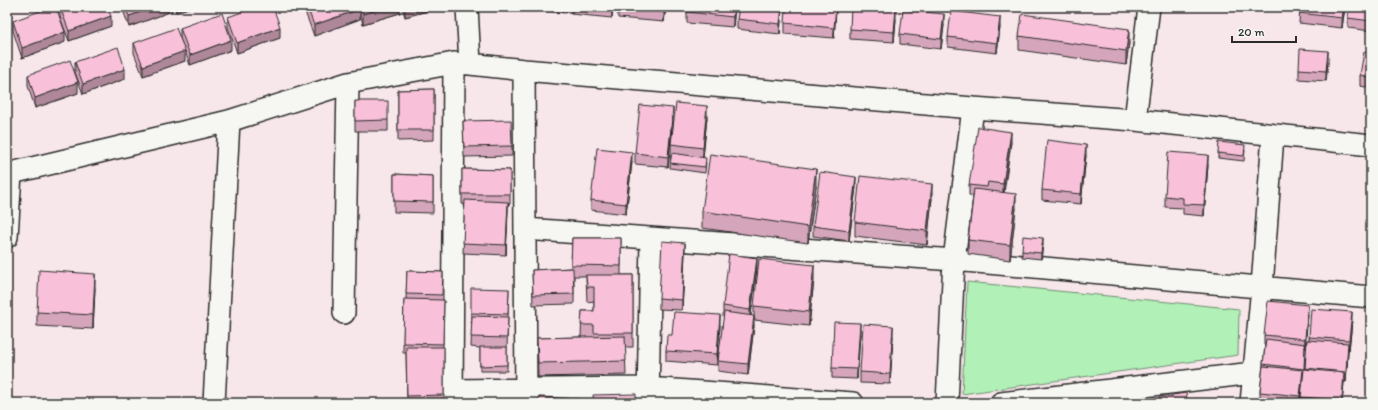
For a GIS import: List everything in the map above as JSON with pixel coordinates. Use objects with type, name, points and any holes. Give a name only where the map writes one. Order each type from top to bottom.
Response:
[{"type":"street","points":[[466,7],[462,63],[452,397],[647,396],[853,403]]},
{"type":"street","points":[[1135,120],[1149,7]]},
{"type":"street","points":[[7,237],[9,173],[229,121],[348,83],[462,63],[524,70],[973,108],[1135,120],[1371,145]]},
{"type":"street","points":[[524,70],[526,396]]},
{"type":"street","points":[[344,313],[348,83]]},
{"type":"street","points":[[947,403],[954,260],[973,108]]},
{"type":"street","points":[[214,403],[229,121]]},
{"type":"street","points":[[1251,403],[1262,287],[1273,135]]},
{"type":"street","points":[[525,229],[954,260],[1371,297]]},
{"type":"street","points":[[647,396],[651,239]]},
{"type":"street","points":[[1001,403],[1253,373]]},
{"type":"green space","points":[[967,282],[1239,309],[1238,355],[962,394]]},
{"type":"building","points":[[51,7],[56,7],[65,32],[22,48],[13,21]]},
{"type":"building","points":[[60,7],[107,7],[111,16],[69,31]]},
{"type":"building","points":[[125,7],[155,7],[129,16]]},
{"type":"building","points":[[256,7],[273,7],[280,27],[237,43],[228,17]]},
{"type":"building","points":[[307,7],[359,7],[360,9],[314,25]]},
{"type":"building","points":[[361,7],[386,7],[363,14]]},
{"type":"building","points":[[618,7],[664,7],[664,12]]},
{"type":"building","points":[[687,7],[734,7],[733,17],[687,12]]},
{"type":"building","points":[[739,7],[782,7],[780,24],[737,19]]},
{"type":"building","points":[[786,7],[836,7],[834,28],[785,23]]},
{"type":"building","points":[[851,7],[896,9],[894,32],[850,29]]},
{"type":"building","points":[[1300,7],[1344,7],[1342,18],[1299,13]]},
{"type":"building","points":[[1349,7],[1371,7],[1371,21],[1348,18]]},
{"type":"building","points":[[903,10],[944,14],[941,39],[900,34]]},
{"type":"building","points":[[951,11],[1000,17],[997,43],[948,37]]},
{"type":"building","points":[[222,13],[231,40],[190,55],[180,28]]},
{"type":"building","points":[[1022,14],[1129,29],[1126,51],[1019,36]]},
{"type":"building","points":[[176,28],[185,51],[143,66],[134,43]]},
{"type":"building","points":[[118,47],[125,69],[83,84],[75,62]]},
{"type":"building","points":[[1300,49],[1328,51],[1326,71],[1299,69]]},
{"type":"building","points":[[1364,52],[1371,53],[1371,78],[1360,75]]},
{"type":"building","points":[[7,59],[11,70],[7,72]]},
{"type":"building","points":[[70,60],[78,82],[35,98],[28,75]]},
{"type":"building","points":[[434,89],[434,130],[398,130],[398,90]]},
{"type":"building","points":[[355,101],[388,101],[388,120],[355,121]]},
{"type":"building","points":[[676,103],[707,106],[703,148],[671,144]]},
{"type":"building","points":[[640,105],[673,108],[668,157],[635,153]]},
{"type":"building","points":[[511,120],[512,146],[464,147],[463,121]]},
{"type":"building","points":[[978,127],[1011,132],[1003,184],[988,182],[987,187],[969,185]]},
{"type":"building","points":[[1047,140],[1086,145],[1081,194],[1042,190]]},
{"type":"building","points":[[1219,142],[1245,145],[1244,156],[1218,153]]},
{"type":"building","points":[[597,148],[632,152],[626,204],[591,200]]},
{"type":"building","points":[[1168,152],[1208,155],[1204,205],[1183,204],[1183,198],[1165,196]]},
{"type":"building","points":[[672,153],[706,158],[705,167],[670,163]]},
{"type":"building","points":[[710,154],[816,169],[808,227],[702,211]]},
{"type":"building","points":[[462,169],[510,170],[510,194],[462,194]]},
{"type":"building","points":[[820,172],[856,177],[849,231],[813,226]]},
{"type":"building","points":[[394,174],[433,176],[433,202],[394,201]]},
{"type":"building","points":[[860,176],[932,184],[927,231],[855,222]]},
{"type":"building","points":[[974,189],[1016,194],[1010,245],[968,240]]},
{"type":"building","points":[[465,200],[508,202],[506,245],[463,243]]},
{"type":"building","points":[[1023,236],[1043,238],[1041,253],[1022,251]]},
{"type":"building","points":[[572,238],[621,238],[621,266],[571,265]]},
{"type":"building","points":[[662,241],[685,243],[682,300],[659,298]]},
{"type":"building","points":[[729,254],[757,258],[750,310],[723,306]]},
{"type":"building","points":[[759,259],[814,265],[809,312],[754,306]]},
{"type":"building","points":[[573,268],[574,294],[533,295],[532,270]]},
{"type":"building","points":[[39,270],[95,274],[93,315],[37,312]]},
{"type":"building","points":[[407,271],[443,272],[442,295],[406,294]]},
{"type":"building","points":[[586,275],[633,275],[633,333],[594,333],[594,325],[581,325],[582,311],[594,311],[594,287],[587,287]]},
{"type":"building","points":[[471,288],[509,289],[508,314],[471,313]]},
{"type":"building","points":[[404,299],[444,300],[443,344],[403,343]]},
{"type":"building","points":[[1268,301],[1308,305],[1305,339],[1264,335]]},
{"type":"building","points":[[1311,309],[1352,312],[1349,340],[1309,337]]},
{"type":"building","points":[[674,312],[720,315],[717,354],[666,351],[667,335],[672,335]]},
{"type":"building","points":[[724,312],[754,316],[748,364],[718,361]]},
{"type":"building","points":[[472,316],[508,317],[507,338],[471,337]]},
{"type":"building","points":[[834,322],[860,323],[857,369],[832,368]]},
{"type":"building","points":[[863,324],[893,326],[890,374],[860,372]]},
{"type":"building","points":[[625,336],[626,361],[538,363],[537,338]]},
{"type":"building","points":[[1266,339],[1305,344],[1304,369],[1263,364]]},
{"type":"building","points":[[1307,340],[1348,343],[1346,372],[1305,368]]},
{"type":"building","points":[[406,347],[444,347],[444,395],[407,396]]},
{"type":"building","points":[[480,347],[507,347],[507,365],[480,366]]},
{"type":"building","points":[[1263,366],[1303,370],[1300,396],[1260,392]]},
{"type":"building","points":[[1304,369],[1344,373],[1342,400],[1301,397]]},
{"type":"building","points":[[1186,393],[1188,403],[1161,403],[1159,397]]},
{"type":"building","points":[[636,394],[636,403],[594,403],[593,395]]},
{"type":"building","points":[[539,397],[581,399],[581,403],[539,403]]},
{"type":"building","points":[[1156,398],[1157,403],[1123,403]]}]
